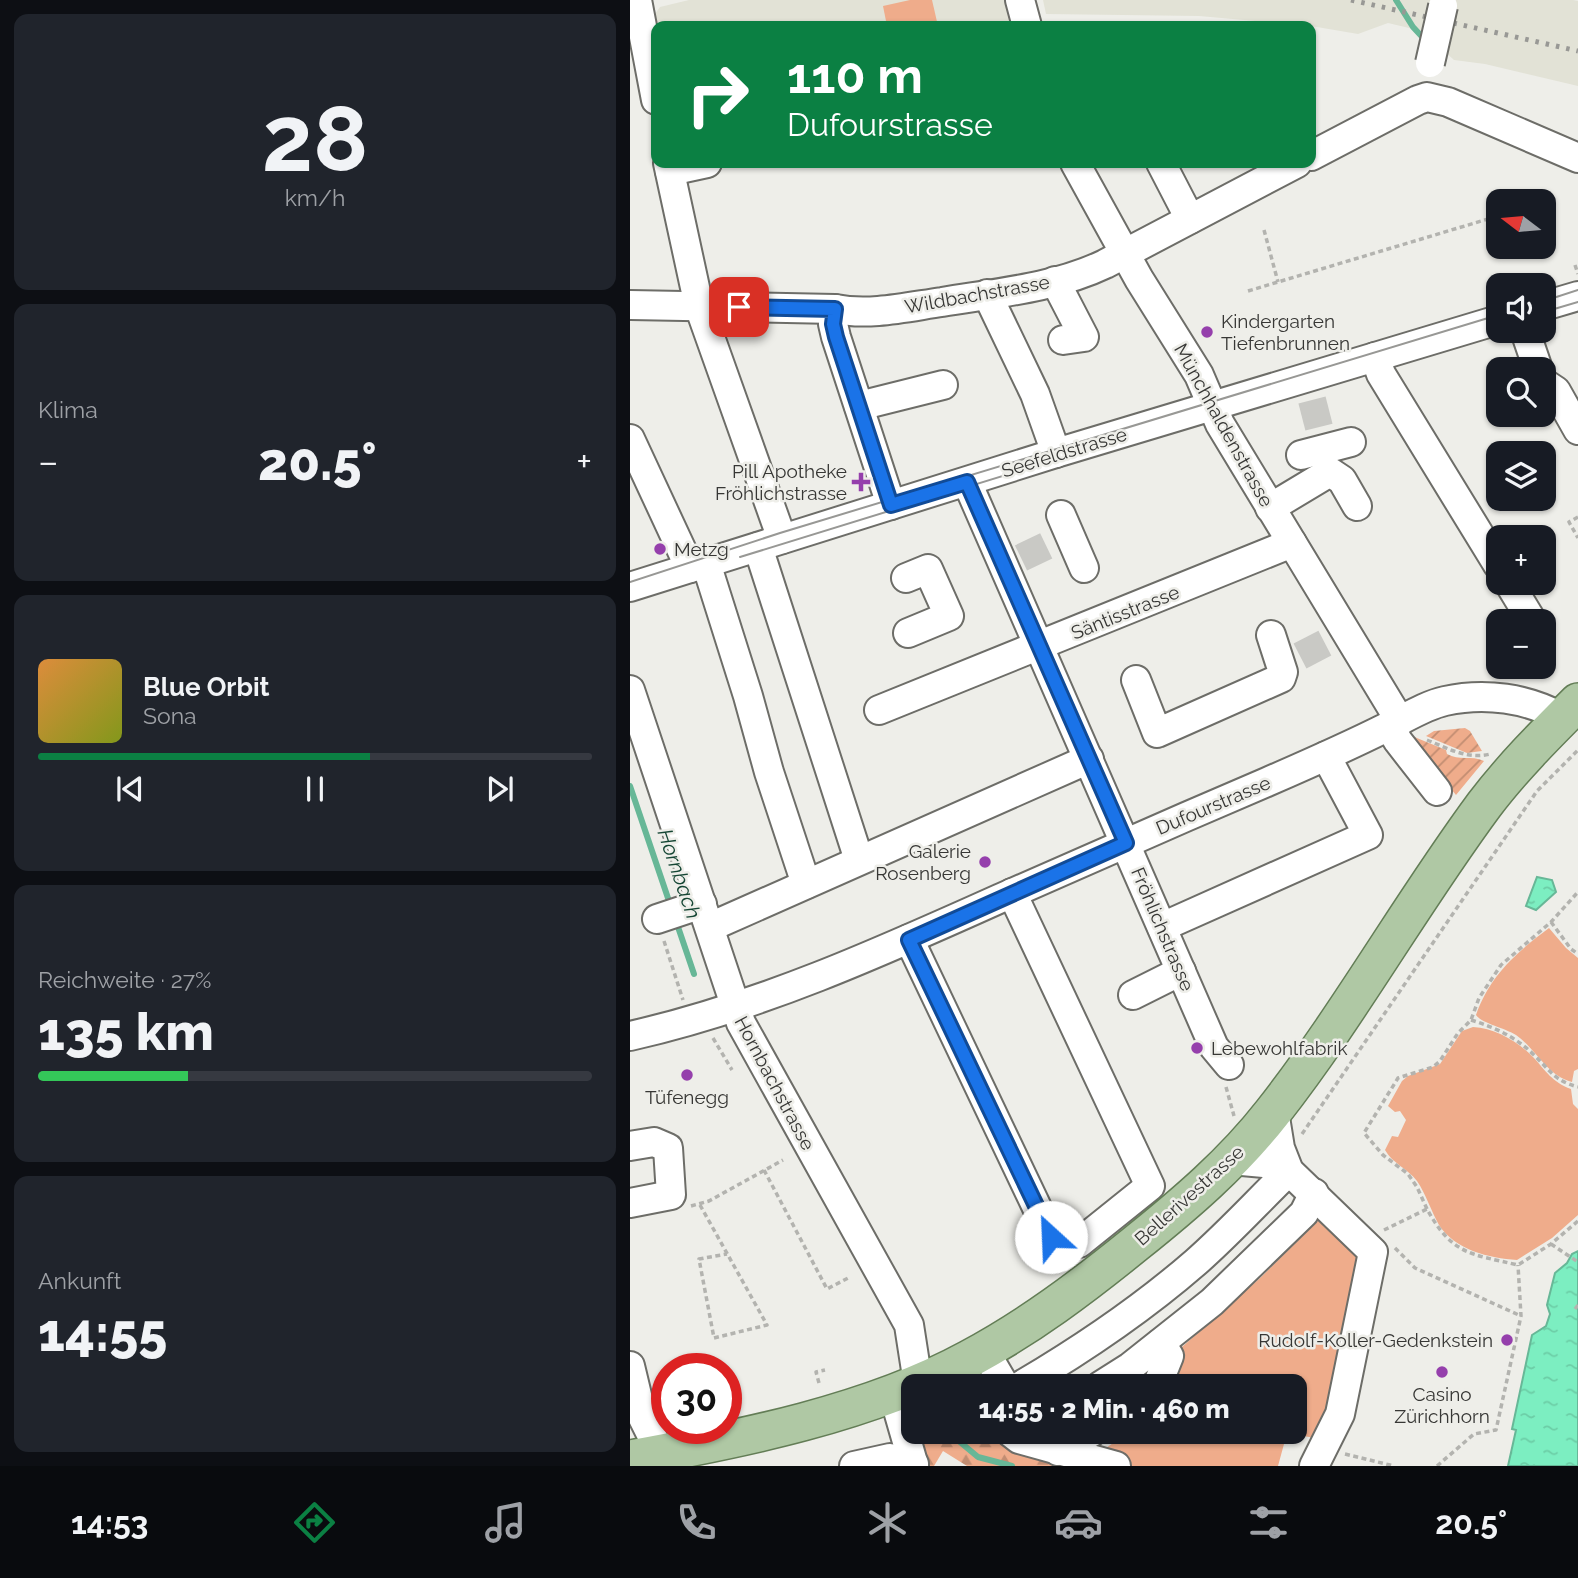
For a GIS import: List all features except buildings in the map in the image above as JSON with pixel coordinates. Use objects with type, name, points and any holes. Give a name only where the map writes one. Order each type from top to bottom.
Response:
[{"type":"main road","name":"Bellerivestrasse","points":[[934,1374],[984,1350],[1049,1311],[1178,1209],[1231,1160],[1274,1111],[1486,803],[1536,744],[1573,723]]},
{"type":"main road","name":"Bellerivestrasse","points":[[646,1457],[809,1420],[901,1389]]},
{"type":"street","points":[[637,0],[651,74]]},
{"type":"street","points":[[1020,0],[1026,21]]},
{"type":"street","points":[[1427,97],[1430,63],[1443,3]]},
{"type":"street","points":[[1319,151],[1427,97],[1448,102],[1577,157]]},
{"type":"street","points":[[669,168],[699,306],[770,543],[859,860]]},
{"type":"street","name":"Münchhaldenstrasse","points":[[1078,168],[1124,252],[1199,375],[1220,424],[1292,543],[1337,637],[1403,728],[1398,741],[1437,791]]},
{"type":"street","points":[[1164,168],[1190,219]]},
{"type":"street","name":"Wildbachstrasse","points":[[630,305],[835,309],[859,312],[987,295],[1055,281],[1089,271],[1190,219],[1278,168]]},
{"type":"street","points":[[1055,281],[1084,337],[1063,340]]},
{"type":"street","points":[[987,295],[1035,394],[1056,453]]},
{"type":"street","points":[[1556,302],[1578,296]]},
{"type":"street","points":[[835,309],[833,324],[836,337],[891,505]]},
{"type":"street","name":"Seefeldstrasse","points":[[630,587],[1212,406],[1309,389],[1375,357],[1486,324]]},
{"type":"street","points":[[1375,357],[1381,374],[1486,545]]},
{"type":"street","points":[[859,406],[943,385]]},
{"type":"street","points":[[1556,391],[1575,419]]},
{"type":"street","points":[[630,439],[698,566],[748,696],[769,772],[806,884]]},
{"type":"street","points":[[1270,508],[1330,472],[1342,480],[1357,506]]},
{"type":"street","name":"Fröhlichstrasse","points":[[967,482],[1013,562],[1038,647],[1214,1047],[1229,1065]]},
{"type":"street","points":[[1060,532],[1084,568]]},
{"type":"street","name":"Säntisstrasse","points":[[879,710],[1292,543]]},
{"type":"street","points":[[906,578],[928,569],[949,616],[908,634]]},
{"type":"street","points":[[1136,680],[1157,733],[1281,678],[1290,661],[1271,635]]},
{"type":"street","name":"Hornbachstrasse","points":[[630,690],[684,915],[735,1006],[744,1031],[759,1059],[909,1325],[906,1374]]},
{"type":"street","name":"Dufourstrasse","points":[[630,1036],[688,1023],[909,940],[1326,756],[1403,728],[1435,704],[1480,697],[1525,702],[1573,723]]},
{"type":"street","points":[[1163,927],[1377,842],[1326,756]]},
{"type":"street","points":[[684,915],[806,884],[1089,759]]},
{"type":"street","points":[[909,940],[1051,1237],[1065,1247],[1079,1243],[1150,1186],[1012,893]]},
{"type":"street","points":[[1133,996],[1181,971]]},
{"type":"street","points":[[1274,1111],[1280,1148],[1289,1171]]},
{"type":"street","points":[[630,1146],[654,1142],[668,1148],[671,1195],[630,1203]]},
{"type":"street","points":[[1231,1160],[1264,1163],[1289,1171],[1373,1252],[1340,1414],[1318,1457]]},
{"type":"street","points":[[1041,1374],[1075,1354],[1153,1298],[1206,1253],[1289,1171]]},
{"type":"street","points":[[1117,1374],[1212,1302],[1304,1213],[1314,1193]]},
{"type":"street","points":[[1161,1343],[1168,1356],[1161,1374]]},
{"type":"street","points":[[984,1350],[998,1374]]},
{"type":"street","points":[[630,1366],[642,1416],[646,1457]]},
{"type":"street","name":"Hornbachstrasse","points":[[912,1444],[914,1465]]},
{"type":"street","points":[[1035,1444],[1116,1466]]},
{"type":"street","points":[[1058,1451],[1071,1444]]},
{"type":"street","points":[[854,1466],[890,1458],[914,1465]]},
{"type":"path","points":[[1248,291],[1486,220]]},
{"type":"path","points":[[1264,230],[1278,282]]},
{"type":"path","points":[[1575,265],[1578,273]]},
{"type":"path","points":[[1578,517],[1569,522],[1578,538]]},
{"type":"path","points":[[1302,1135],[1536,791],[1573,723]]},
{"type":"path","points":[[1403,728],[1459,753],[1482,756],[1491,753]]},
{"type":"path","points":[[1578,892],[1551,922],[1501,965],[1483,990],[1471,1020],[1458,1033],[1440,1061],[1433,1067],[1398,1077],[1364,1133],[1383,1155],[1408,1174],[1438,1230],[1452,1245],[1480,1256],[1518,1265],[1551,1244],[1578,1221]]},
{"type":"path","points":[[684,915],[686,1009]]},
{"type":"path","points":[[1551,922],[1571,949],[1578,954]]},
{"type":"path","points":[[1471,1020],[1494,1027],[1511,1037],[1534,1055],[1560,1082],[1578,1087]]},
{"type":"path","points":[[712,1036],[732,1070]]},
{"type":"path","points":[[1228,1094],[1234,1110],[1234,1122]]},
{"type":"path","points":[[689,1207],[700,1205],[783,1160]]},
{"type":"path","points":[[764,1170],[827,1289],[850,1277]]},
{"type":"path","points":[[700,1205],[727,1254],[766,1325],[714,1338],[699,1259],[727,1254]]},
{"type":"path","points":[[1379,1232],[1427,1209]]},
{"type":"path","points":[[1388,1241],[1415,1268],[1521,1316]]},
{"type":"path","points":[[1551,1244],[1578,1262]]},
{"type":"path","points":[[1437,1466],[1474,1434],[1496,1430],[1521,1316],[1518,1265]]},
{"type":"path","points":[[819,1383],[816,1372],[825,1370]]},
{"type":"path","points":[[1318,1457],[1394,1466]]},
{"type":"shaded area","points":[[689,0],[1005,0],[1010,21],[656,21],[655,14],[660,7]]},
{"type":"shaded area","points":[[1043,0],[1573,0],[1578,1],[1578,86],[1485,64],[1454,60],[1441,48],[1443,36],[1388,23],[1358,34],[1316,27],[1316,21],[1046,14]]},
{"type":"green space","points":[[910,0],[932,0],[937,21],[886,21],[883,6]]},
{"type":"green space","points":[[1465,728],[1470,731],[1482,751],[1467,753],[1426,736],[1434,731]]},
{"type":"green space","points":[[1412,736],[1446,750],[1447,754],[1452,756],[1484,761],[1456,795],[1411,740]]},
{"type":"green space","points":[[1549,928],[1578,958],[1578,1069],[1574,1071],[1572,1082],[1556,1074],[1516,1035],[1483,1021],[1476,1015],[1497,976],[1526,946]]},
{"type":"green space","points":[[1473,1027],[1505,1036],[1520,1046],[1554,1079],[1571,1089],[1573,1104],[1578,1109],[1578,1215],[1552,1238],[1517,1260],[1484,1255],[1454,1241],[1439,1225],[1417,1181],[1385,1150],[1392,1136],[1398,1137],[1406,1120],[1400,1111],[1395,1112],[1388,1106],[1402,1081],[1408,1076],[1440,1064],[1462,1031]]},
{"type":"green space","points":[[1325,1214],[1365,1255],[1320,1439],[1307,1437],[1307,1374],[1169,1374],[1174,1354],[1259,1279]]},
{"type":"green space","points":[[921,1444],[1011,1444],[1091,1466],[967,1466],[943,1451],[934,1466],[924,1466]]},
{"type":"green space","points":[[1112,1444],[1284,1444],[1278,1466],[1131,1466],[1092,1457]]},
{"type":"water","points":[[1537,877],[1552,880],[1556,892],[1536,910],[1526,906]]},
{"type":"water","points":[[1578,1251],[1578,1466],[1508,1466],[1516,1430],[1512,1429],[1532,1335],[1546,1326],[1550,1314],[1547,1305],[1555,1273]]},
{"type":"waterway","points":[[1396,0],[1413,27],[1426,41]]},
{"type":"waterway","name":"Hornbach","points":[[630,786],[671,907]]},
{"type":"waterway","name":"Hornbach","points":[[676,921],[694,974]]},
{"type":"waterway","name":"Hornbach","points":[[962,1444],[978,1457],[1012,1466]]},
{"type":"tunnel","points":[[1312,400],[1322,439]]},
{"type":"tunnel","points":[[1021,558],[1048,545]]},
{"type":"tunnel","points":[[1300,656],[1327,642]]},
{"type":"tram line","points":[[1556,297],[1578,290]]},
{"type":"tram line","points":[[1556,308],[1578,302]]},
{"type":"tram line","points":[[630,582],[780,533],[1486,319]]},
{"type":"tram line","points":[[740,557],[1035,466]]},
{"type":"railway","points":[[1351,0],[1578,51]]},
{"type":"place","name":"Kindergarten Tiefenbrunnen","points":[[1207,332]]},
{"type":"place","name":"Pill Apotheke Fröhlichstrasse","points":[[861,482]]},
{"type":"place","name":"Metzg","points":[[660,549]]},
{"type":"place","name":"Galerie Rosenberg","points":[[985,862]]},
{"type":"place","name":"Lebewohlfabrik","points":[[1197,1048]]},
{"type":"place","name":"Tüfenegg","points":[[687,1075]]},
{"type":"place","name":"Rudolf-Koller-Gedenkstein","points":[[1507,1340]]},
{"type":"place","name":"Casino Zürichhorn","points":[[1442,1372]]},
{"type":"route","points":[[739,307],[835,309],[833,324],[836,337],[891,505],[967,482],[1126,843],[909,940],[1051,1237]]}]
